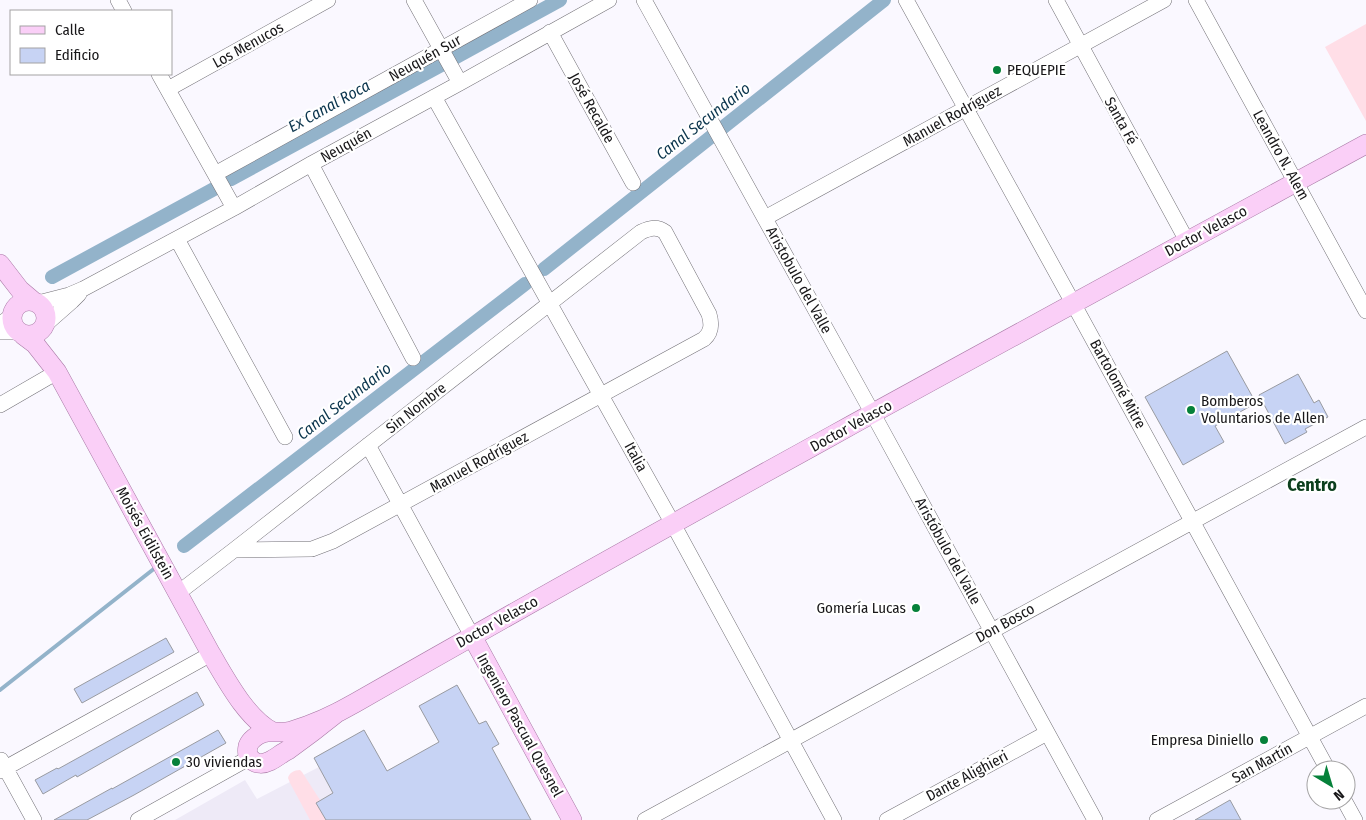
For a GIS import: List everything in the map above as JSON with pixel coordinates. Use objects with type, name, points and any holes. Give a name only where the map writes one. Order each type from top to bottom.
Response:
[{"type":"main road","name":"Doctor Velasco","points":[[338,712],[312,733],[269,762],[260,764],[254,762],[249,752],[252,740],[258,735],[266,732],[291,731],[338,712],[1073,302],[1366,144]]},
{"type":"main road","points":[[0,264],[20,290],[35,302]]},
{"type":"main road","points":[[0,272],[10,296],[11,325]]},
{"type":"main road","points":[[11,325],[22,302],[35,302]]},
{"type":"main road","name":"Moisés Eidilstein","points":[[35,302],[43,306],[46,311],[45,325],[57,372]]},
{"type":"main road","points":[[11,325],[35,335],[45,325]]},
{"type":"main road","name":"Moisés Eidilstein","points":[[11,325],[35,344],[57,372],[234,694],[248,732],[249,752]]},
{"type":"main road","name":"Ingeniero Pascual Quesnel","points":[[472,636],[572,820]]},
{"type":"main road","name":"Moisés Eidilstein","points":[[234,694],[259,722],[275,732]]},
{"type":"main road","points":[[275,732],[284,741],[284,748],[280,755]]},
{"type":"street","name":"Los Menucos","points":[[168,89],[328,0]]},
{"type":"street","points":[[414,0],[460,83]]},
{"type":"street","name":"Neuquén Sur","points":[[215,174],[530,0]]},
{"type":"street","name":"Neuquén","points":[[35,302],[69,295],[83,289],[234,208],[609,0]]},
{"type":"street","name":"Aristobulo del Valle","points":[[644,0],[873,414]]},
{"type":"street","name":"Santa Fé","points":[[1056,0],[1187,241]]},
{"type":"street","name":"Manuel Rodríguez","points":[[765,218],[1164,0]]},
{"type":"street","name":"Bartolomé Mitre","points":[[907,2],[1323,760]]},
{"type":"street","name":"Leandro N. Alem","points":[[1201,2],[1366,311]]},
{"type":"street","name":"José Recalde","points":[[550,32],[633,183]]},
{"type":"street","points":[[160,75],[234,208]]},
{"type":"street","name":"Italia","points":[[434,97],[602,395],[834,820]]},
{"type":"street","points":[[311,164],[413,358]]},
{"type":"street","name":"Sin Nombre","points":[[178,593],[641,232],[657,228],[661,229],[668,236],[709,314],[710,331]]},
{"type":"street","points":[[177,239],[285,437]]},
{"type":"street","name":"Neuquén","points":[[45,325],[83,289]]},
{"type":"street","name":"Manuel Rodríguez","points":[[234,550],[312,548],[332,541],[699,342],[708,336],[710,331]]},
{"type":"street","points":[[0,405],[57,372]]},
{"type":"street","name":"Aristóbulo del Valle","points":[[873,414],[1095,820]]},
{"type":"street","name":"Don Bosco","points":[[645,820],[1366,427]]},
{"type":"street","name":"Ingeniero Pascual Quesnel","points":[[368,446],[472,636]]},
{"type":"street","points":[[34,820],[2,766],[211,654]]},
{"type":"street","name":"San Martín","points":[[1157,820],[1366,706]]},
{"type":"street","name":"Dante Alighieri","points":[[887,820],[1047,733]]},
{"type":"street","name":"Doctor Velasco","points":[[138,820],[249,752]]},
{"type":"shaded area","points":[[1366,24],[1366,121],[1325,47]]},
{"type":"shaded area","points":[[457,685],[479,724],[486,721],[499,744],[492,748],[531,820],[175,820],[245,780],[257,799],[319,767],[314,758],[364,730],[387,771],[439,742],[419,706]]},
{"type":"shaded area","points":[[300,770],[320,800],[316,803],[326,820],[310,820],[290,783],[289,775],[294,771]]},
{"type":"building","name":"Bomberos Voluntarios de Allen","points":[[1227,351],[1256,403],[1215,426],[1224,442],[1183,465],[1145,397]]},
{"type":"building","points":[[1298,374],[1314,403],[1319,400],[1328,417],[1305,429],[1307,432],[1285,444],[1259,395]]},
{"type":"building","points":[[166,638],[174,652],[82,703],[74,689]]},
{"type":"building","points":[[457,685],[479,724],[486,721],[499,744],[492,748],[531,820],[326,820],[316,803],[333,793],[314,758],[364,730],[387,771],[439,742],[419,706]]},
{"type":"building","points":[[197,692],[204,705],[77,777],[76,775],[43,794],[35,780]]},
{"type":"building","points":[[218,730],[226,743],[134,795],[87,820],[54,820],[112,789]]},
{"type":"building","points":[[1230,800],[1241,820],[1195,820]]},
{"type":"waterway","name":"Ex Canal Roca","points":[[456,57],[560,0]]},
{"type":"waterway","name":"Canal Secundario","points":[[544,269],[884,0]]},
{"type":"waterway","name":"Ex Canal Roca","points":[[231,179],[443,64]]},
{"type":"waterway","name":"Ex Canal Roca","points":[[52,277],[214,189]]},
{"type":"waterway","name":"Canal Secundario","points":[[184,546],[525,284]]},
{"type":"waterway","points":[[0,690],[155,568]]},
{"type":"place","name":"PEQUEPIE","points":[[997,70]]},
{"type":"place","name":"Bomberos Voluntarios de Allen","points":[[1191,410]]},
{"type":"place","name":"Gomería Lucas","points":[[916,608]]},
{"type":"place","name":"Empresa Diniello","points":[[1264,740]]},
{"type":"place","name":"30 viviendas","points":[[176,762]]},
{"type":"district","name":"Centro","points":[[1312,485]]}]
